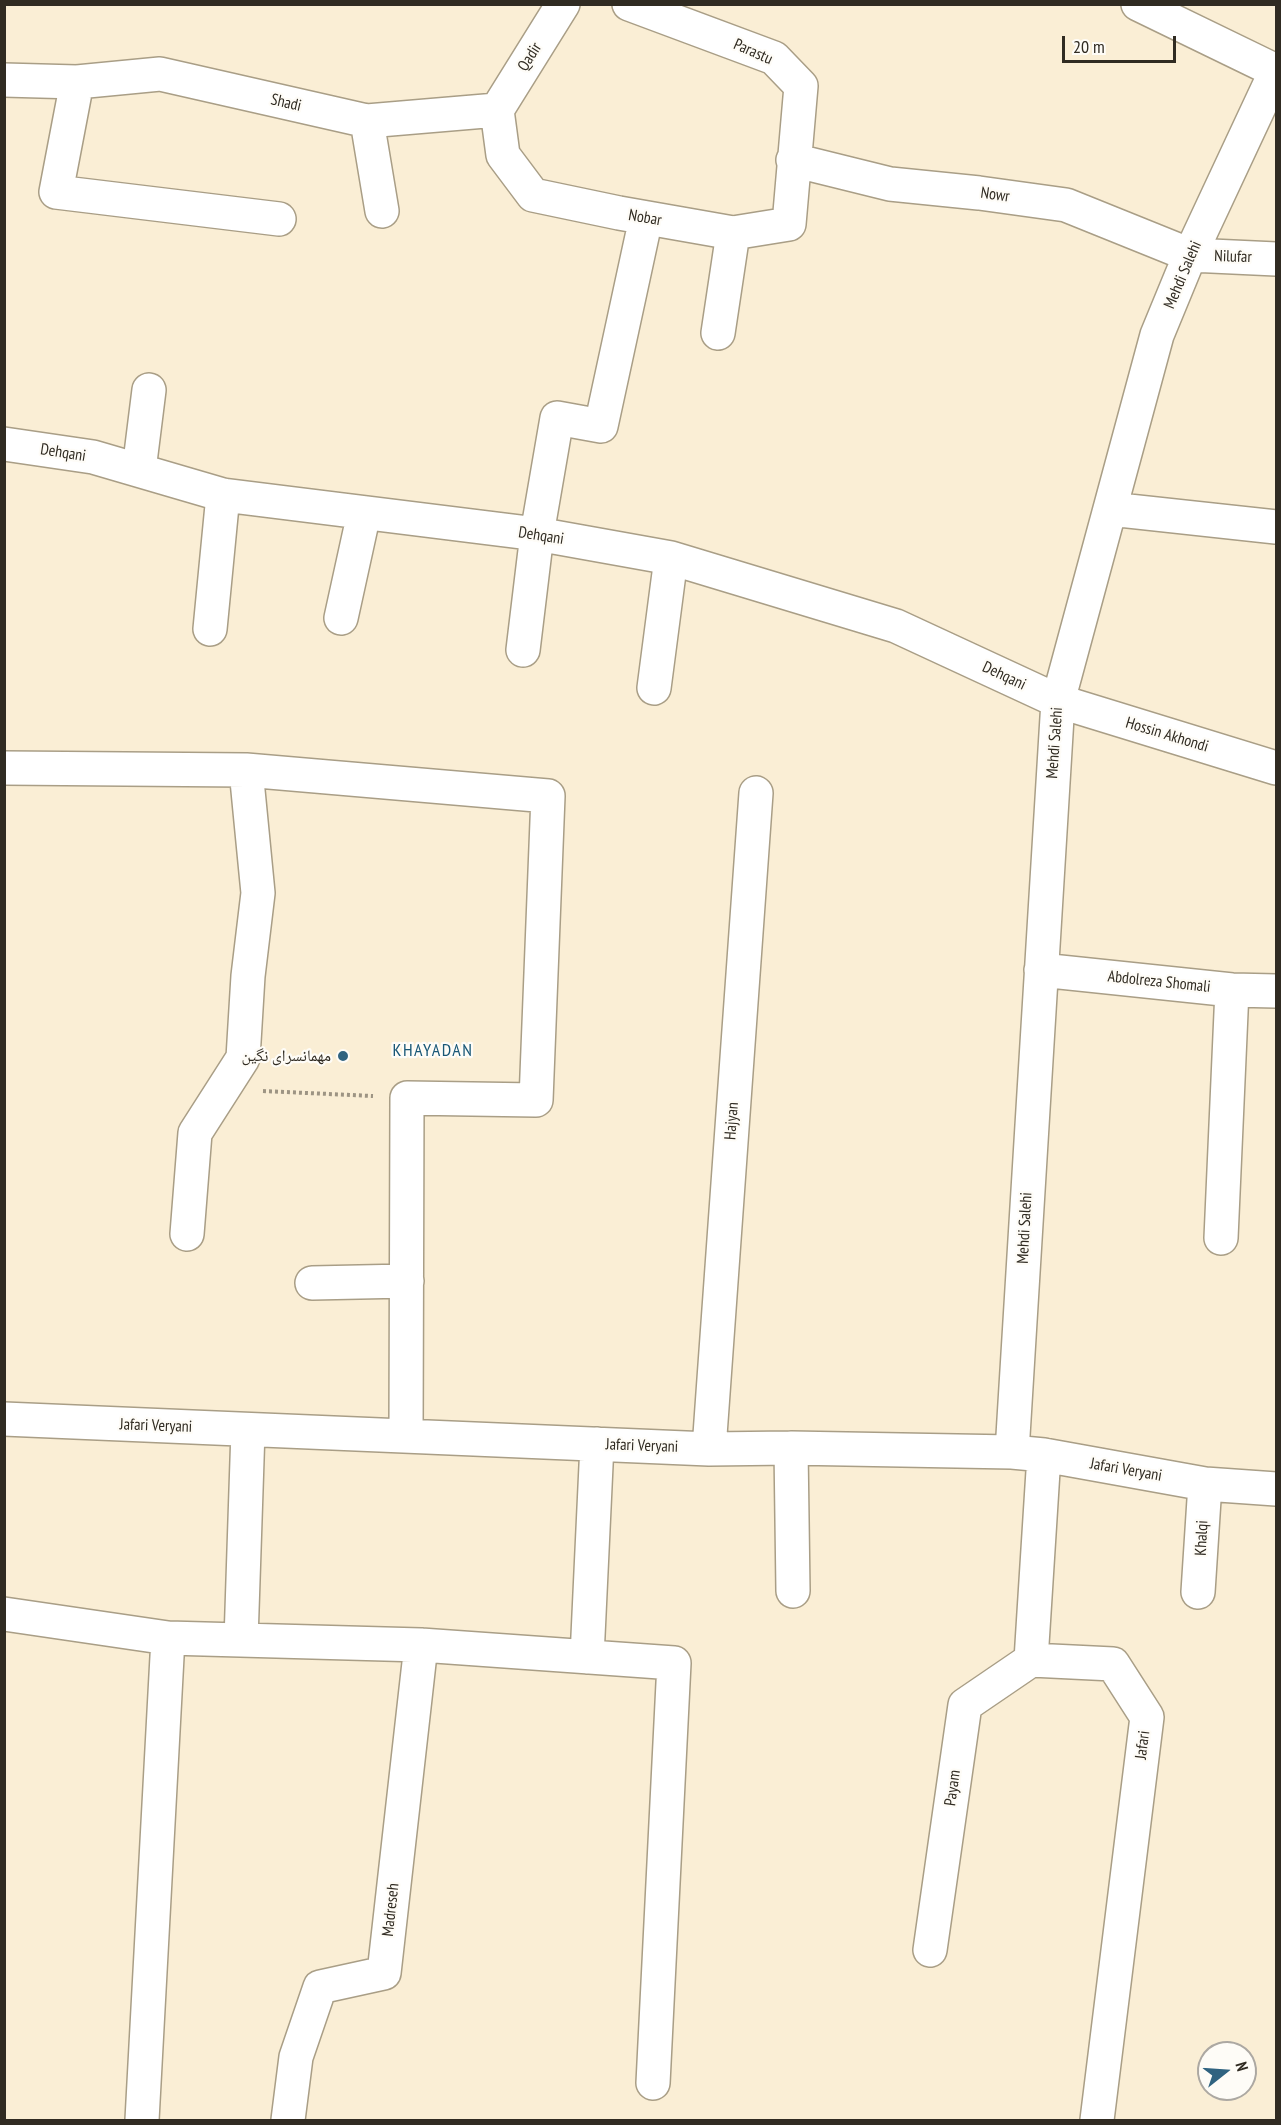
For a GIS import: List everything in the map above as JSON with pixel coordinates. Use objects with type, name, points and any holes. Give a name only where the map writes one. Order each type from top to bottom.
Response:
[{"type":"street","name":"Qadir","points":[[497,110],[563,4]]},
{"type":"street","name":"Parastu","points":[[629,4],[774,58],[801,86],[793,160]]},
{"type":"street","points":[[1138,4],[1276,71]]},
{"type":"street","name":"Mehdi Salehi","points":[[1012,1452],[1058,701],[1157,335],[1190,255],[1276,71]]},
{"type":"street","name":"Shadi","points":[[4,80],[77,82],[160,74],[367,121],[497,110]]},
{"type":"street","points":[[77,82],[56,192],[279,219]]},
{"type":"street","name":"Nobar","points":[[497,110],[503,155],[533,195],[733,233],[789,224],[793,160]]},
{"type":"street","points":[[367,121],[382,211]]},
{"type":"street","name":"Nowr","points":[[793,160],[891,184],[1066,205],[1190,255]]},
{"type":"street","points":[[523,650],[537,534],[556,418],[601,426],[646,218]]},
{"type":"street","points":[[718,333],[733,233]]},
{"type":"street","name":"Nilufar","points":[[1190,255],[1276,259]]},
{"type":"street","points":[[139,470],[149,390]]},
{"type":"street","name":"Dehqani","points":[[4,444],[93,457],[223,495],[537,534],[671,558],[896,626],[1058,701]]},
{"type":"street","points":[[210,629],[223,495]]},
{"type":"street","points":[[1110,509],[1276,527]]},
{"type":"street","points":[[341,618],[364,513]]},
{"type":"street","points":[[654,688],[671,558]]},
{"type":"street","name":"Hossin Akhondi","points":[[1058,701],[1276,768]]},
{"type":"street","points":[[4,768],[246,770],[548,796],[536,1100],[407,1098],[406,1436]]},
{"type":"street","points":[[187,1234],[195,1133],[243,1058],[248,976],[258,892],[246,770]]},
{"type":"street","name":"Hajyan","points":[[709,1449],[756,793]]},
{"type":"street","name":"Abdolreza Shomali","points":[[1041,970],[1232,990],[1276,991]]},
{"type":"street","points":[[1221,1238],[1232,990]]},
{"type":"street","points":[[312,1283],[407,1281]]},
{"type":"street","name":"Jafari Veryani","points":[[4,1419],[709,1449],[791,1448],[1012,1452],[1044,1455],[1205,1484],[1276,1489]]},
{"type":"street","points":[[241,1640],[248,1430]]},
{"type":"street","points":[[587,1657],[597,1444]]},
{"type":"street","points":[[791,1448],[793,1591]]},
{"type":"street","points":[[1031,1659],[1044,1455]]},
{"type":"street","name":"Khalqi","points":[[1198,1592],[1205,1484]]},
{"type":"street","points":[[4,1614],[168,1638],[421,1645],[674,1663],[653,2083]]},
{"type":"street","points":[[142,2121],[168,1638]]},
{"type":"street","name":"Madreseh","points":[[288,2121],[296,2057],[320,1987],[384,1973],[421,1645]]},
{"type":"street","name":"Payam","points":[[930,1950],[965,1705],[1031,1659]]},
{"type":"street","name":"Jafari","points":[[1031,1659],[1113,1664],[1147,1717],[1097,2121]]},
{"type":"path","points":[[224,1089],[407,1098]]},
{"type":"place","name":"مهمانسرای نگین","points":[[343,1056]]},
{"type":"district","name":"KHAYADAN","points":[[433,1051]]}]
